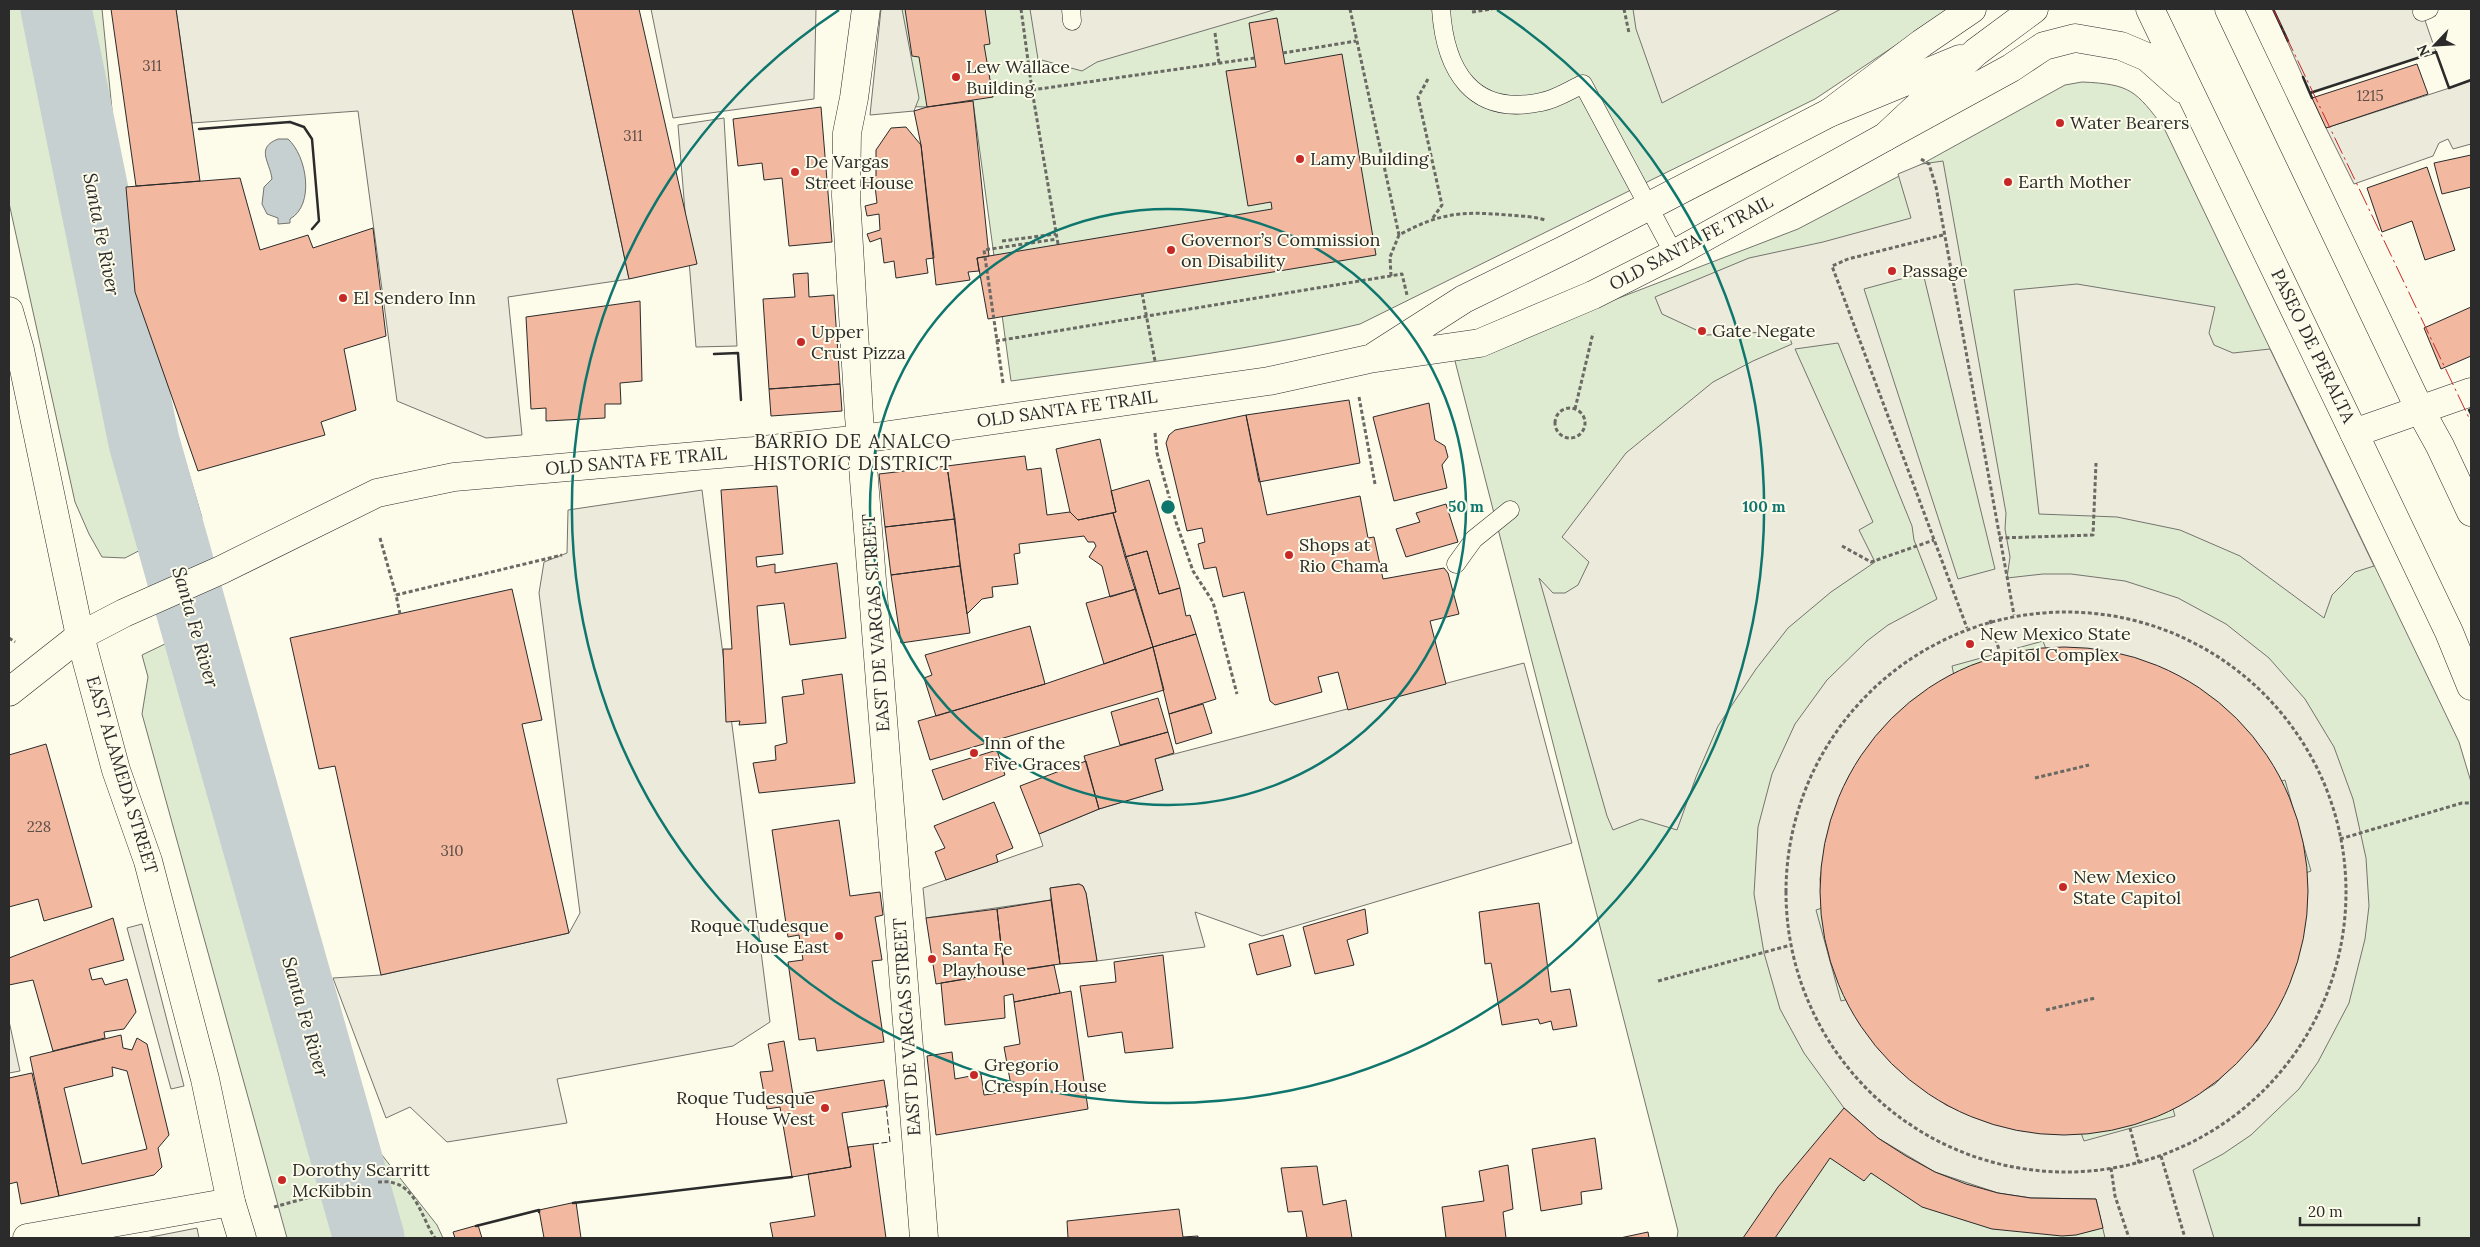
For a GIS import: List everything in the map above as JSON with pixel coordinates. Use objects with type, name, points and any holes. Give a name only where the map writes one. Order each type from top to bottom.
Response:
[{"type":"street","name":"EAST DE VARGAS STREET","points":[[866,9],[854,98],[847,133],[846,196],[861,439],[924,1238]]},
{"type":"street","points":[[1829,112],[1922,42],[1972,9]]},
{"type":"street","name":"OLD SANTA FE TRAIL","points":[[9,692],[80,636],[124,612],[221,570],[377,493],[454,477],[754,451],[861,439],[1269,381],[1360,361],[1480,343],[1593,294],[1674,254],[1885,137],[1976,52],[2034,9]]},
{"type":"street","name":"PASEO DE PERALTA","points":[[2150,9],[2468,671]]},
{"type":"street","points":[[2229,9],[2419,408],[2440,446],[2471,512]]},
{"type":"street","points":[[1885,137],[2012,68],[2044,46],[2075,38],[2121,46],[2147,57],[2193,99]]},
{"type":"street","name":"OLD SANTA FE TRAIL","points":[[1360,361],[1464,299],[1568,248],[1829,112],[1976,52]]},
{"type":"street","name":"EAST ALAMEDA STREET","points":[[9,311],[20,350],[80,636],[116,770],[148,861],[205,1079],[231,1202],[242,1238]]},
{"type":"street","points":[[2354,433],[2419,408],[2471,392]]},
{"type":"street","points":[[27,1238],[231,1202]]},
{"type":"lane","points":[[1441,9],[1447,47],[1453,65],[1463,82],[1478,95],[1500,103],[1542,102],[1584,84],[1674,254]]},
{"type":"lane","points":[[1456,564],[1474,539],[1510,510]]},
{"type":"path","points":[[1022,9],[1032,90],[1058,244]]},
{"type":"path","points":[[1350,9],[1399,235],[1390,257],[1391,276]]},
{"type":"path","points":[[1472,14],[1492,9]]},
{"type":"path","points":[[1624,9],[1629,33]]},
{"type":"path","points":[[1215,33],[1219,63]]},
{"type":"path","points":[[1283,53],[1356,41]]},
{"type":"path","points":[[1032,90],[1255,58]]},
{"type":"path","points":[[1432,72],[1418,97],[1442,206],[1432,219]]},
{"type":"path","points":[[1920,159],[1929,164],[1936,186],[1943,235],[2014,615]]},
{"type":"path","points":[[1399,235],[1432,219],[1455,213],[1538,218],[1553,223]]},
{"type":"path","points":[[1002,241],[1056,234]]},
{"type":"path","points":[[1943,235],[1848,259],[1832,266],[1967,628]]},
{"type":"path","points":[[1004,389],[984,250],[1057,239]]},
{"type":"path","points":[[996,341],[1402,274],[1404,283]]},
{"type":"path","points":[[1142,293],[1156,367]]},
{"type":"path","points":[[1575,409],[1594,332]]},
{"type":"path","points":[[1360,361],[1375,484]]},
{"type":"path","points":[[1151,397],[1157,453],[1176,522],[1193,571],[1212,602],[1237,694]]},
{"type":"path","points":[[1575,409],[1582,415],[1584,428],[1574,438],[1565,437],[1557,431],[1557,416],[1565,410],[1575,409]]},
{"type":"path","points":[[1999,538],[2093,535],[2096,463]]},
{"type":"path","points":[[380,538],[400,614]]},
{"type":"path","points":[[1842,546],[1871,562],[1934,540]]},
{"type":"path","points":[[396,595],[562,554]]},
{"type":"path","points":[[2057,611],[2110,614],[2152,624],[2198,644],[2252,683],[2289,722],[2311,757],[2326,788],[2340,839],[2345,876],[2346,911],[2340,952],[2328,991],[2312,1026],[2288,1065],[2234,1117],[2197,1140],[2161,1156],[2139,1163],[2097,1171],[2053,1173],[2015,1168],[1973,1157],[1939,1142],[1895,1114],[1858,1076],[1824,1033],[1806,998],[1791,945],[1786,915],[1786,876],[1790,840],[1802,797],[1824,749],[1846,716],[1875,685],[1897,666],[1926,647],[1967,628],[1990,620],[2014,615],[2057,611]]},
{"type":"path","points":[[1990,620],[2000,653]]},
{"type":"path","points":[[2035,778],[2089,765]]},
{"type":"path","points":[[2340,839],[2462,803],[2471,803]]},
{"type":"path","points":[[1658,981],[1791,945]]},
{"type":"path","points":[[2046,1010],[2095,998]]},
{"type":"path","points":[[2130,1128],[2139,1163]]},
{"type":"path","points":[[2161,1156],[2185,1238]]},
{"type":"path","points":[[2111,1168],[2115,1196],[2129,1238]]},
{"type":"path","points":[[378,1182],[394,1183],[406,1191],[419,1206],[435,1238]]},
{"type":"path","points":[[274,1208],[321,1194]]},
{"type":"green space","points":[[9,9],[102,9],[130,292],[172,416],[202,518],[125,558],[102,557],[89,534],[75,502],[9,203]]},
{"type":"green space","points":[[886,9],[1950,9],[1815,99],[1360,324],[1230,350],[1011,381],[973,101],[927,107],[885,106]]},
{"type":"green space","name":"New Mexico State Capitol Complex","points":[[2082,82],[2112,85],[2131,92],[2146,105],[2164,128],[2459,742],[2471,782],[2471,1238],[1677,1238],[1678,1231],[1455,361],[1798,229],[1922,164],[2065,85]]},
{"type":"green space","points":[[221,617],[348,1112],[437,1225],[443,1238],[287,1238],[142,714],[148,677],[142,655]]},
{"type":"shaded area","points":[[176,9],[572,9],[629,279],[508,297],[522,435],[486,438],[397,401],[358,111],[192,123]]},
{"type":"shaded area","points":[[651,9],[816,9],[814,99],[673,118]]},
{"type":"shaded area","points":[[881,9],[902,9],[919,98],[914,111],[870,115]]},
{"type":"shaded area","points":[[1030,9],[1277,9],[1097,62],[1082,71],[1038,59]]},
{"type":"shaded area","points":[[1633,9],[1841,9],[1662,103],[1636,29]]},
{"type":"shaded area","points":[[2273,9],[2421,9],[2436,52],[2310,93]]},
{"type":"shaded area","points":[[2471,81],[2471,144],[2453,149],[2448,139],[2439,143],[2433,156],[2354,184],[2326,128]]},
{"type":"shaded area","points":[[724,118],[737,346],[696,347],[678,125]]},
{"type":"shaded area","points":[[278,139],[288,139],[295,147],[304,168],[306,180],[303,203],[298,212],[290,219],[290,223],[278,224],[278,218],[267,214],[262,204],[264,187],[272,179],[265,151],[271,143]]},
{"type":"shaded area","points":[[1943,161],[2006,513],[2005,529],[2010,557],[2007,578],[2043,574],[2071,574],[2125,581],[2178,598],[2226,624],[2269,658],[2305,699],[2334,747],[2353,799],[2366,858],[2369,906],[2365,939],[2349,1003],[2318,1062],[2299,1089],[2251,1135],[2223,1154],[2193,1170],[2214,1238],[2105,1238],[2096,1199],[2031,1198],[1998,1193],[1935,1172],[1878,1138],[1844,1108],[1804,1053],[1780,1009],[1764,953],[1754,894],[1758,827],[1772,774],[1795,724],[1827,680],[1867,641],[1888,625],[1937,599],[1914,540],[1912,526],[1838,343],[1795,349],[1873,522],[1859,530],[1875,562],[1831,592],[1788,628],[1756,669],[1718,726],[1696,777],[1677,830],[1641,819],[1613,830],[1607,816],[1539,578],[1553,593],[1565,593],[1578,585],[1589,562],[1562,537],[1626,453],[1713,382],[1753,361],[1792,344],[1787,331],[1707,335],[1662,314],[1655,297],[1749,258],[1823,242],[1911,218],[1898,174],[1922,164]],"holes":[[[1923,273],[1995,569],[1958,579],[1864,289]],[[2043,641],[2046,649],[2088,650],[2138,660],[2183,680],[2223,706],[2254,739],[2269,760],[2279,782],[2285,780],[2311,871],[2303,874],[2306,896],[2305,924],[2290,980],[2278,1007],[2258,1040],[2215,1084],[2173,1109],[2175,1116],[2084,1141],[2081,1133],[2058,1134],[2023,1131],[1987,1122],[1946,1105],[1912,1080],[1880,1051],[1860,1023],[1849,999],[1841,1001],[1816,910],[1822,908],[1820,879],[1827,836],[1834,812],[1849,777],[1871,744],[1911,702],[1932,687],[1954,676],[1952,666]]]},
{"type":"shaded area","points":[[2077,284],[2215,307],[2209,333],[2214,345],[2233,353],[2270,349],[2374,566],[2355,572],[2332,595],[2324,618],[2240,556],[2180,530],[2117,517],[2039,514],[2014,290]]},
{"type":"shaded area","points":[[702,490],[770,1022],[733,1046],[557,1079],[567,1123],[447,1142],[410,1107],[386,1118],[333,978],[381,975],[569,933],[580,913],[539,593],[544,562],[567,553],[568,510]]},
{"type":"shaded area","points":[[1524,663],[1572,843],[1262,936],[1195,912],[1205,947],[1097,961],[1086,893],[1083,886],[1079,884],[1050,888],[1051,900],[926,918],[923,888],[1043,846],[1039,834],[1099,809],[1163,790],[1155,759]]},
{"type":"shaded area","points":[[142,924],[184,1086],[171,1089],[127,928]]},
{"type":"shaded area","points":[[9,1021],[20,1071],[9,1073]]},
{"type":"shaded area","points":[[197,1228],[199,1238],[146,1238]]},
{"type":"building","points":[[111,9],[176,9],[200,181],[136,186]]},
{"type":"building","points":[[572,9],[639,9],[697,264],[629,279]]},
{"type":"building","name":"Lew Wallace Building","points":[[905,9],[985,9],[990,44],[984,45],[993,97],[927,107],[919,57],[912,56]]},
{"type":"building","name":"Lamy Building","points":[[1277,18],[1285,64],[1342,54],[1376,255],[988,319],[977,258],[1272,209],[1271,202],[1248,206],[1226,71],[1256,67],[1249,23]]},
{"type":"building","points":[[2417,64],[2428,94],[2326,128],[2312,98]]},
{"type":"building","points":[[973,101],[989,256],[977,258],[979,271],[968,272],[970,280],[936,285],[921,145],[914,111],[927,107]]},
{"type":"building","name":"De Vargas Street House","points":[[821,107],[832,242],[789,246],[782,178],[764,180],[762,163],[738,166],[733,119]]},
{"type":"building","points":[[906,127],[921,145],[934,258],[926,259],[928,273],[896,278],[894,261],[884,263],[881,238],[870,242],[867,234],[880,230],[879,214],[867,216],[865,206],[877,203],[875,186],[864,186],[865,178],[876,176],[876,150],[891,128]]},
{"type":"building","points":[[2471,155],[2471,187],[2442,194],[2434,163]]},
{"type":"building","points":[[2427,167],[2455,250],[2425,260],[2412,221],[2382,232],[2367,188]]},
{"type":"building","points":[[240,178],[260,250],[308,235],[313,248],[373,228],[386,336],[344,349],[356,410],[321,422],[325,435],[198,471],[135,292],[126,187]]},
{"type":"building","name":"Upper Crust Pizza","points":[[808,273],[809,297],[834,295],[840,384],[769,389],[763,299],[795,297],[793,274]]},
{"type":"building","points":[[640,301],[642,381],[620,383],[621,404],[605,404],[605,418],[546,421],[546,408],[531,409],[526,317]]},
{"type":"building","points":[[2471,307],[2471,356],[2441,369],[2424,328]]},
{"type":"building","points":[[840,384],[842,411],[771,416],[769,389]]},
{"type":"building","points":[[1349,400],[1360,463],[1259,482],[1246,415]]},
{"type":"building","points":[[1429,403],[1435,440],[1445,446],[1448,457],[1442,465],[1447,488],[1394,501],[1373,417]]},
{"type":"building","name":"Shops at Rio Chama","points":[[1246,415],[1267,515],[1360,496],[1368,538],[1374,537],[1383,579],[1444,568],[1448,573],[1459,614],[1430,621],[1446,684],[1348,710],[1338,672],[1318,677],[1322,692],[1275,705],[1270,701],[1244,592],[1223,597],[1216,567],[1204,569],[1198,544],[1205,542],[1202,528],[1187,531],[1166,443],[1169,435],[1175,430]]},
{"type":"building","points":[[1100,439],[1116,512],[1078,520],[1070,512],[1056,449]]},
{"type":"building","points":[[1025,456],[1027,470],[1041,468],[1047,515],[1070,512],[1078,520],[1113,513],[1136,589],[1110,597],[1102,566],[1089,557],[1096,546],[1094,542],[1088,542],[1084,536],[1019,544],[1020,553],[1014,554],[1018,584],[992,587],[993,597],[982,599],[967,614],[947,466]]},
{"type":"building","points":[[947,466],[955,519],[885,527],[879,474]]},
{"type":"building","points":[[1149,480],[1180,588],[1159,594],[1147,551],[1125,557],[1113,513],[1116,512],[1111,491]]},
{"type":"building","points":[[777,486],[783,554],[756,557],[757,567],[775,564],[775,573],[837,563],[846,638],[790,645],[784,603],[757,606],[766,723],[739,725],[740,721],[726,722],[723,649],[732,649],[721,490]]},
{"type":"building","points":[[1446,504],[1458,542],[1406,557],[1396,529],[1420,522],[1416,513]]},
{"type":"building","points":[[955,519],[960,566],[891,575],[885,527]]},
{"type":"building","points":[[1147,551],[1159,594],[1180,588],[1186,616],[1190,615],[1196,634],[1153,647],[1125,557]]},
{"type":"building","points":[[960,566],[970,633],[901,643],[891,575]]},
{"type":"building","points":[[512,589],[542,720],[522,724],[569,933],[381,975],[335,766],[319,769],[290,638]]},
{"type":"building","points":[[1136,589],[1153,647],[1104,664],[1086,603]]},
{"type":"building","points":[[1030,626],[1045,684],[936,716],[924,678],[932,675],[925,655]]},
{"type":"building","points":[[1196,634],[1216,699],[1169,714],[1153,647]]},
{"type":"building","points":[[1153,647],[1164,690],[930,760],[918,721],[1045,684]]},
{"type":"building","name":"New Mexico State Capitol","points":[[2064,647],[2112,652],[2157,666],[2199,688],[2236,719],[2267,756],[2289,798],[2303,843],[2308,891],[2303,939],[2289,984],[2267,1026],[2236,1063],[2199,1094],[2157,1116],[2112,1130],[2064,1135],[2016,1130],[1971,1116],[1929,1094],[1892,1063],[1861,1026],[1839,984],[1825,939],[1820,891],[1825,843],[1839,798],[1861,756],[1892,719],[1929,688],[1971,666],[2016,652]]},
{"type":"building","points":[[842,674],[855,783],[759,793],[753,763],[776,760],[775,746],[787,743],[782,697],[804,694],[802,680]]},
{"type":"building","points":[[1158,698],[1168,732],[1120,745],[1111,712]]},
{"type":"building","points":[[1203,704],[1212,733],[1176,744],[1169,714]]},
{"type":"building","points":[[1168,732],[1174,753],[1155,759],[1163,790],[1099,809],[1084,756]]},
{"type":"building","points":[[46,744],[92,907],[44,921],[38,899],[9,907],[9,755]]},
{"type":"building","points":[[997,750],[1005,775],[943,800],[932,770]]},
{"type":"building","points":[[1086,761],[1099,809],[1039,834],[1020,786]]},
{"type":"building","points":[[994,802],[1013,848],[996,855],[998,862],[946,880],[935,852],[945,848],[934,826]]},
{"type":"building","name":"Roque Tudesque House East","points":[[839,820],[850,896],[880,892],[883,915],[875,917],[882,960],[872,961],[884,1042],[817,1051],[815,1038],[799,1040],[788,962],[803,960],[799,935],[788,937],[772,830]]},
{"type":"building","points":[[1079,884],[1083,886],[1086,893],[1097,961],[1060,964],[1050,888]]},
{"type":"building","points":[[1051,900],[1060,964],[1004,972],[997,909]]},
{"type":"building","points":[[1539,903],[1551,992],[1570,989],[1577,1026],[1553,1030],[1551,1021],[1540,1024],[1538,1019],[1502,1025],[1491,963],[1485,964],[1479,912]]},
{"type":"building","points":[[997,909],[1004,972],[936,984],[926,918]]},
{"type":"building","points":[[1365,909],[1368,933],[1347,940],[1354,965],[1315,974],[1303,927]]},
{"type":"building","points":[[113,918],[124,960],[89,969],[92,980],[102,978],[105,985],[127,979],[136,1012],[124,1029],[104,1032],[105,1038],[53,1051],[33,980],[9,985],[9,958]]},
{"type":"building","points":[[1283,935],[1291,966],[1257,975],[1249,944]]},
{"type":"building","points":[[1163,955],[1173,1048],[1125,1053],[1122,1032],[1088,1037],[1080,986],[1116,982],[1114,962]]},
{"type":"building","points":[[1054,965],[1060,993],[1014,1002],[1013,994],[1004,996],[1005,1018],[945,1025],[941,983]]},
{"type":"building","points":[[1071,991],[1088,1109],[936,1135],[927,1056],[952,1052],[955,1079],[981,1074],[984,1095],[1012,1091],[1004,1047],[1020,1044],[1014,1002]]},
{"type":"building","points":[[121,1035],[123,1048],[132,1050],[137,1038],[147,1044],[169,1135],[158,1148],[162,1167],[154,1175],[59,1196],[30,1057]],"holes":[[[112,1067],[127,1071],[147,1149],[82,1164],[64,1088],[113,1076]]]},
{"type":"building","name":"Roque Tudesque House West","points":[[784,1041],[793,1095],[884,1080],[888,1106],[842,1113],[851,1167],[792,1177],[780,1107],[767,1109],[760,1072],[773,1071],[768,1044]]},
{"type":"building","points":[[32,1073],[59,1196],[21,1204],[17,1182],[9,1184],[9,1078]]},
{"type":"building","points":[[1844,1108],[1878,1138],[1906,1156],[1935,1172],[1966,1184],[1998,1193],[2031,1198],[2096,1199],[2103,1228],[2076,1235],[2062,1236],[1992,1229],[1922,1207],[1871,1173],[1864,1181],[1830,1158],[1775,1238],[1743,1238],[1778,1187]]},
{"type":"building","points":[[1595,1138],[1602,1189],[1581,1192],[1582,1204],[1541,1211],[1532,1149]]},
{"type":"building","points":[[873,1144],[886,1238],[773,1238],[770,1223],[815,1216],[808,1174],[851,1167],[848,1147]]},
{"type":"building","points":[[1508,1165],[1513,1209],[1503,1212],[1506,1238],[1446,1238],[1442,1207],[1484,1201],[1479,1171]]},
{"type":"building","points":[[1317,1166],[1323,1205],[1346,1200],[1352,1238],[1307,1238],[1302,1211],[1288,1212],[1281,1168]]},
{"type":"building","points":[[576,1202],[581,1238],[544,1238],[539,1210]]},
{"type":"building","points":[[1179,1209],[1183,1237],[1198,1236],[1198,1238],[1068,1238],[1067,1221]]},
{"type":"building","points":[[478,1225],[482,1238],[455,1238],[453,1232]]},
{"type":"building","points":[[1648,1232],[1649,1238],[1620,1238]]},
{"type":"waterway","name":"Santa Fe River","points":[[56,9],[144,442],[369,1238]]},
{"type":"fence","points":[[873,1144],[890,1142],[886,1105]]},
{"type":"wall","points":[[2273,9],[2288,41]]},
{"type":"wall","points":[[2310,93],[2436,52],[2449,88],[2471,80]]},
{"type":"wall","points":[[2303,77],[2312,98]]},
{"type":"wall","points":[[199,129],[290,122],[304,127],[312,139],[319,221],[312,229]]},
{"type":"wall","points":[[714,354],[738,353],[741,400]]},
{"type":"wall","points":[[2471,409],[2469,410],[2471,414]]},
{"type":"wall","points":[[573,1203],[792,1177]]},
{"type":"wall","points":[[476,1226],[539,1210],[539,1212]]},
{"type":"power","points":[[2273,9],[2471,422]]},
{"type":"place","name":"Lew Wallace Building","points":[[956,77]]},
{"type":"place","name":"Water Bearers","points":[[2060,123]]},
{"type":"place","name":"Lamy Building","points":[[1300,159]]},
{"type":"place","name":"De Vargas Street House","points":[[795,172]]},
{"type":"place","name":"Earth Mother","points":[[2008,182]]},
{"type":"place","name":"Governor’s Commission on Disability","points":[[1171,250]]},
{"type":"place","name":"Passage","points":[[1892,271]]},
{"type":"place","name":"El Sendero Inn","points":[[343,298]]},
{"type":"place","name":"Gate Negate","points":[[1702,331]]},
{"type":"place","name":"Upper Crust Pizza","points":[[801,342]]},
{"type":"place","name":"Shops at Rio Chama","points":[[1289,555]]},
{"type":"place","name":"New Mexico State Capitol Complex","points":[[1970,644]]},
{"type":"place","name":"Inn of the Five Graces","points":[[974,753]]},
{"type":"place","name":"New Mexico State Capitol","points":[[2063,887]]},
{"type":"place","name":"Roque Tudesque House East","points":[[839,936]]},
{"type":"place","name":"Santa Fe Playhouse","points":[[932,959]]},
{"type":"place","name":"Gregorio Crespín House","points":[[974,1075]]},
{"type":"place","name":"Roque Tudesque House West","points":[[825,1108]]},
{"type":"place","name":"Dorothy Scarritt McKibbin","points":[[282,1180]]},
{"type":"district","name":"BARRIO DE ANALCO HISTORIC DISTRICT","points":[[853,452]]}]
